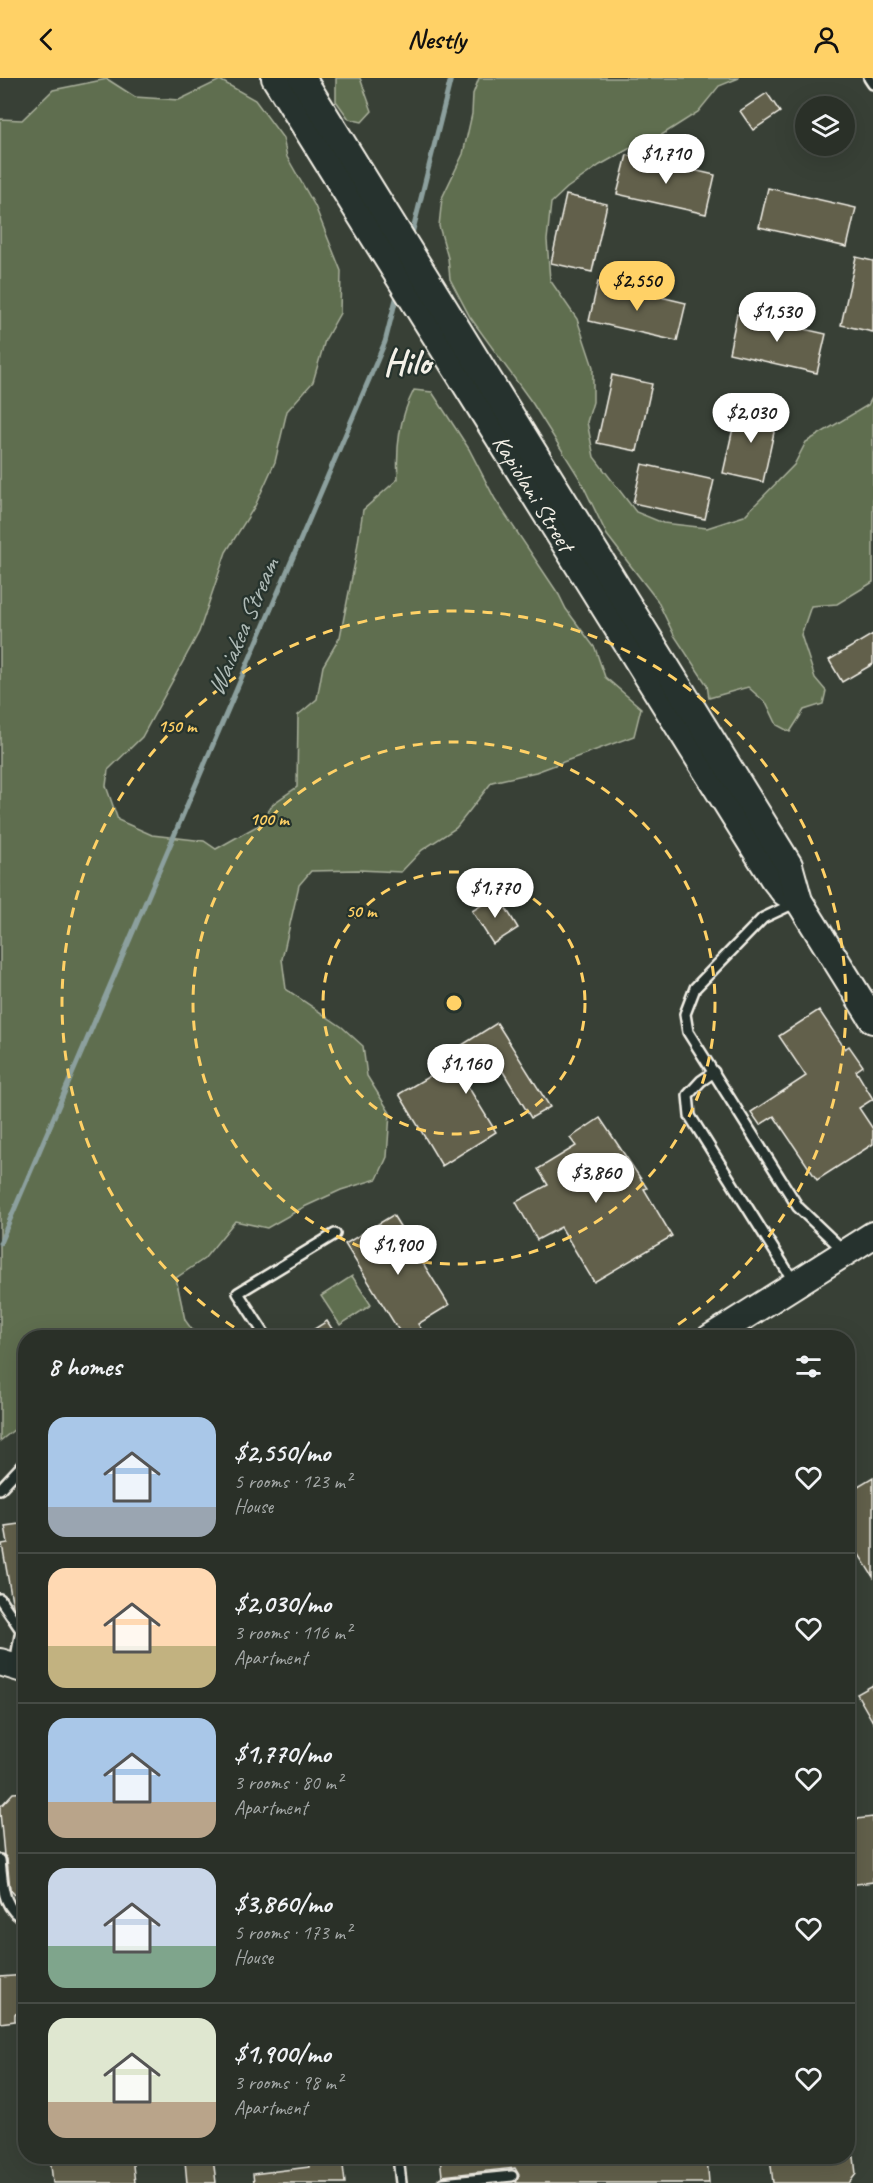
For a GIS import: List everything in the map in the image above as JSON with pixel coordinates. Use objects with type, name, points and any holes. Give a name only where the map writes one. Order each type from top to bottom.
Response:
[{"type":"street","name":"Kapiolani Street","points":[[275,78],[773,878],[784,892],[799,901]]},
{"type":"street","name":"Kapiolani Street","points":[[302,78],[789,866],[799,901],[873,1020]]},
{"type":"street","points":[[723,1330],[873,1235]]},
{"type":"street","points":[[0,1662],[18,1668]]},
{"type":"lane","points":[[869,78],[873,84]]},
{"type":"lane","points":[[799,901],[763,918],[695,988],[685,1014],[688,1032],[798,1207],[846,1253]]},
{"type":"lane","points":[[714,1072],[701,1081],[688,1095],[690,1116],[795,1284]]},
{"type":"lane","points":[[262,1330],[238,1293],[335,1233]]},
{"type":"lane","points":[[0,1489],[18,1470]]},
{"type":"lane","points":[[0,1599],[18,1626]]},
{"type":"lane","points":[[0,1860],[7,1904],[12,1912],[18,1915]]},
{"type":"lane","points":[[399,2164],[401,2183]]},
{"type":"lane","points":[[444,2183],[512,2176]]},
{"type":"green space","points":[[336,78],[360,78],[372,111],[362,122],[349,119],[336,101]]},
{"type":"green space","points":[[479,78],[739,78],[719,86],[698,112],[660,136],[634,146],[600,165],[567,188],[551,203],[547,240],[550,280],[577,319],[593,367],[593,402],[587,422],[594,457],[636,512],[663,523],[707,528],[744,516],[794,465],[806,442],[868,405],[873,396],[873,582],[837,604],[811,606],[801,635],[815,678],[826,691],[823,704],[804,710],[790,732],[777,725],[767,704],[748,687],[709,698],[707,685],[674,635],[657,600],[607,535],[580,479],[533,404],[470,317],[450,279],[448,258],[439,226],[442,198],[463,154],[472,114],[473,94]]},
{"type":"green space","points":[[107,79],[135,97],[179,100],[220,80],[255,100],[283,138],[287,157],[315,206],[341,271],[340,313],[325,340],[313,382],[287,411],[275,462],[255,506],[226,552],[199,632],[142,737],[108,770],[106,786],[118,820],[152,835],[204,841],[216,849],[259,825],[274,803],[297,787],[298,715],[317,699],[323,666],[340,637],[363,510],[398,479],[400,433],[414,390],[432,392],[469,449],[495,499],[566,609],[595,648],[605,677],[641,708],[634,736],[536,772],[492,782],[456,828],[422,850],[401,872],[311,871],[299,885],[282,959],[286,989],[342,1027],[363,1046],[367,1076],[390,1113],[387,1157],[377,1179],[341,1190],[267,1228],[235,1221],[204,1259],[176,1278],[185,1320],[192,1330],[18,1330],[18,1427],[0,1441],[0,119],[22,120],[53,90]]},
{"type":"green space","points":[[352,1276],[371,1305],[340,1325],[321,1296]]},
{"type":"building","points":[[767,93],[780,112],[753,130],[740,111]]},
{"type":"building","points":[[627,155],[715,175],[706,214],[617,194]]},
{"type":"building","points":[[768,188],[856,208],[847,247],[759,227]]},
{"type":"building","points":[[566,195],[607,204],[592,272],[551,263]]},
{"type":"building","points":[[856,257],[873,261],[873,332],[841,325]]},
{"type":"building","points":[[598,282],[686,303],[677,341],[589,321]]},
{"type":"building","points":[[737,314],[826,334],[817,373],[729,353]]},
{"type":"building","points":[[612,375],[652,384],[637,451],[597,443]]},
{"type":"building","points":[[738,406],[778,414],[763,482],[723,473]]},
{"type":"building","points":[[642,464],[714,480],[705,519],[633,503]]},
{"type":"building","points":[[873,634],[873,664],[842,682],[829,660]]},
{"type":"building","points":[[498,895],[518,928],[493,944],[472,911]]},
{"type":"building","points":[[819,1010],[845,1049],[849,1046],[863,1066],[856,1071],[873,1099],[859,1108],[873,1129],[873,1144],[817,1180],[774,1116],[760,1125],[751,1112],[806,1076],[779,1036]]},
{"type":"building","points":[[497,1023],[550,1107],[531,1118],[493,1055],[461,1075],[496,1132],[442,1166],[399,1094],[435,1073],[428,1061],[446,1051],[448,1054]]},
{"type":"building","points":[[600,1118],[647,1188],[644,1189],[672,1236],[594,1282],[561,1227],[537,1240],[516,1202],[548,1185],[538,1169],[576,1146],[570,1138]]},
{"type":"building","points":[[393,1215],[449,1305],[418,1324],[422,1330],[399,1330],[345,1244]]},
{"type":"building","points":[[327,1321],[333,1330],[313,1330]]},
{"type":"building","points":[[873,1477],[873,1577],[855,1548],[855,1488]]},
{"type":"building","points":[[18,1524],[18,1614],[13,1607],[2,1544],[8,1543],[5,1526]]},
{"type":"building","points":[[873,1685],[873,1722],[857,1694]]},
{"type":"building","points":[[13,1793],[18,1793],[18,1899],[10,1889],[7,1859],[4,1855],[0,1807]]},
{"type":"building","points":[[873,1817],[873,1882],[855,1884],[855,1819]]},
{"type":"building","points":[[18,1976],[18,2013],[15,2014],[15,2021],[0,2023],[0,1977]]},
{"type":"building","points":[[51,2164],[133,2164],[135,2183],[53,2183]]},
{"type":"building","points":[[185,2164],[214,2164],[216,2183],[187,2183]]},
{"type":"building","points":[[309,2164],[343,2164],[345,2183],[254,2183],[253,2174],[309,2167]]},
{"type":"building","points":[[441,2164],[708,2164],[709,2183],[516,2183],[519,2175],[515,2168],[442,2176]]},
{"type":"building","points":[[771,2164],[855,2164],[856,2174],[849,2183],[773,2183]]},
{"type":"waterway","name":"Waiakea Stream","points":[[411,238],[451,78]]},
{"type":"waterway","name":"Waiakea Stream","points":[[0,1243],[385,342],[398,291]]},
{"type":"district","name":"Hilo","points":[[407,361]]}]
